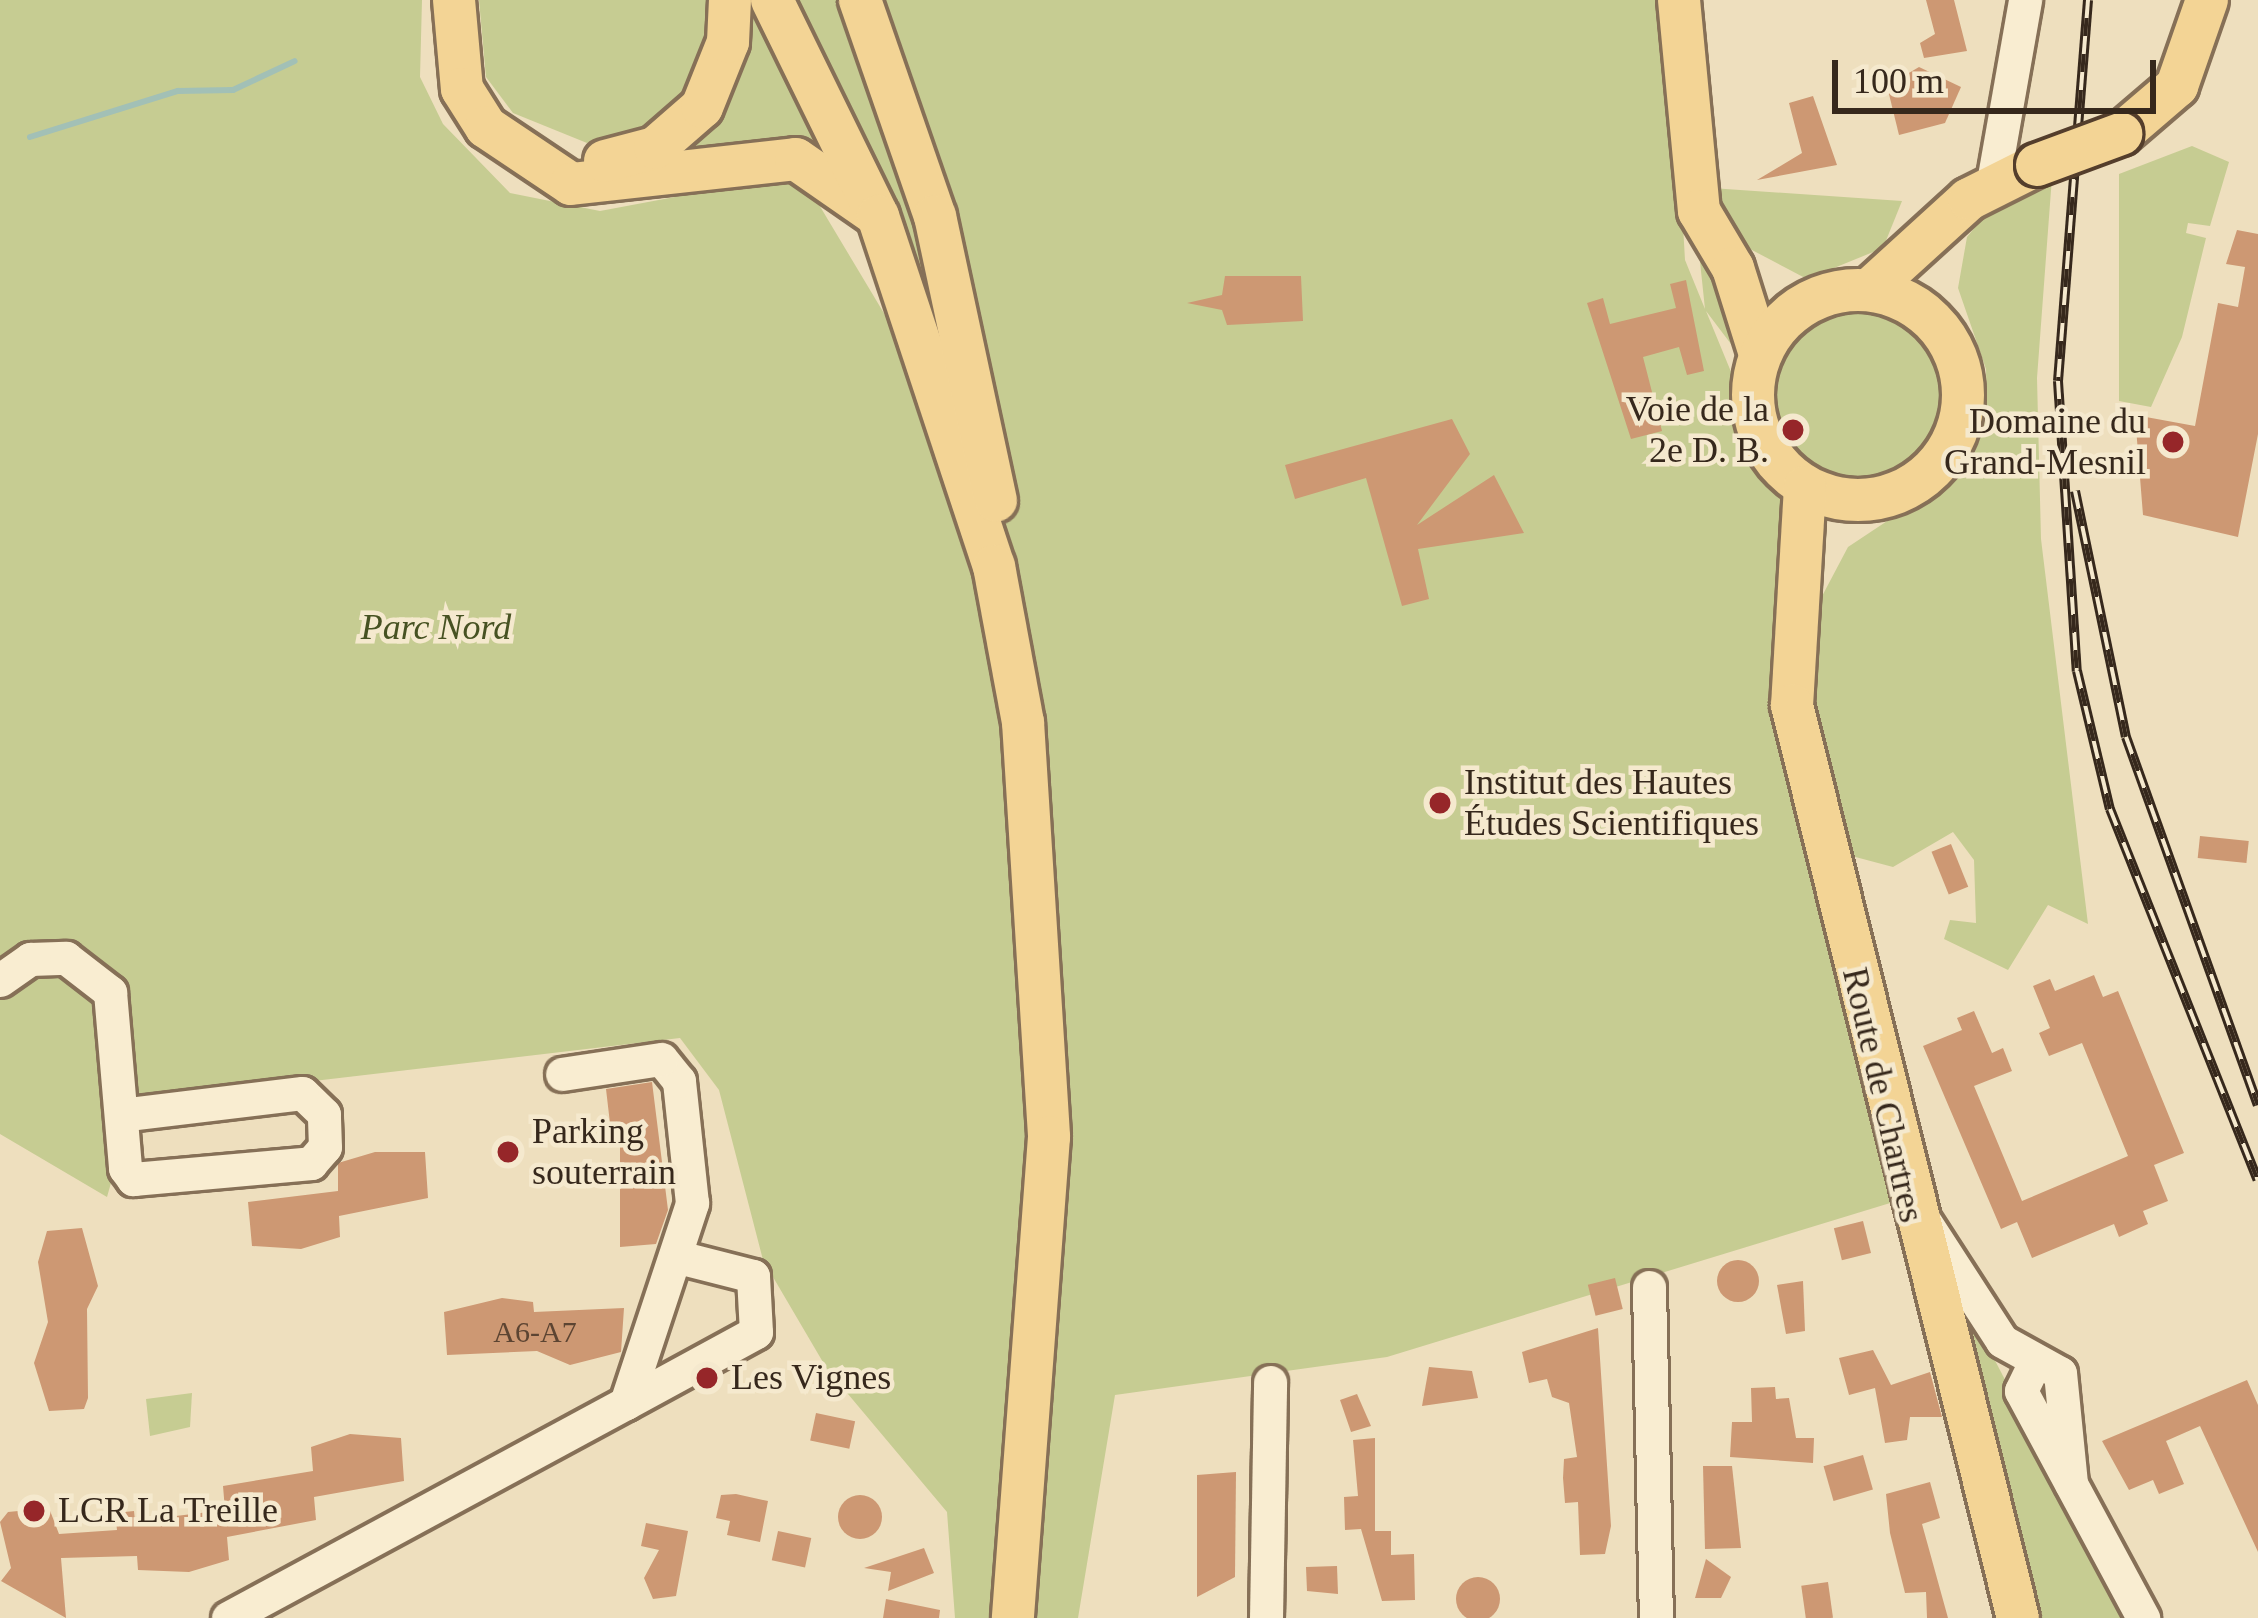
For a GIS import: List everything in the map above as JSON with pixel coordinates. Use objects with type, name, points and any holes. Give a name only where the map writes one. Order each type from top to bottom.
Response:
[{"type":"main road","points":[[454,0],[462,89],[486,128],[571,184],[603,186],[796,159],[878,216]]},
{"type":"main road","points":[[530,160],[615,159],[682,130],[717,77],[730,0]]},
{"type":"main road","points":[[772,0],[878,216],[994,566],[1023,722],[1048,992],[1049,1137],[1013,1618]]},
{"type":"main road","points":[[860,0],[962,326],[997,504],[994,566]]},
{"type":"main road","points":[[1679,0],[1699,211],[1733,268],[1760,354],[1753,409],[1762,440],[1805,488],[1855,502],[1908,489],[1949,451],[1961,369],[1933,321],[1870,290]]},
{"type":"main road","points":[[1733,268],[1810,301],[1870,290],[1993,182],[2121,134],[2177,86],[2206,0]]},
{"type":"main road","points":[[1933,321],[1949,225]]},
{"type":"main road","points":[[1760,354],[1810,301]]},
{"type":"main road","name":"Route de Chartres","points":[[1805,488],[1805,567],[1790,633],[1792,705],[1905,1193],[2018,1618]]},
{"type":"main road","name":"Route de Chartres","points":[[1805,567],[1855,502]]},
{"type":"street","points":[[1993,182],[2025,0]]},
{"type":"street","points":[[0,980],[46,956],[98,975],[116,1014],[125,1168],[146,1181],[311,1163],[325,1148],[324,1114],[302,1093],[122,1115]]},
{"type":"street","points":[[562,1074],[661,1059],[680,1081],[692,1180],[682,1258],[626,1402]]},
{"type":"street","points":[[1905,1193],[1948,1242],[2002,1340],[2060,1372],[2071,1483],[2143,1618]]},
{"type":"street","points":[[228,1618],[756,1332],[753,1276],[682,1258]]},
{"type":"street","points":[[1649,1287],[1656,1618]]},
{"type":"street","points":[[1266,1618],[1270,1382]]},
{"type":"green space","name":"Parc Nord","points":[[0,0],[422,0],[420,77],[443,124],[510,193],[600,211],[781,177],[812,193],[891,325],[976,591],[1025,873],[1057,1210],[1031,722],[985,360],[927,310],[788,0],[1670,0],[1685,260],[1705,309],[1699,252],[1729,285],[1737,352],[1706,311],[1789,513],[1802,830],[1900,1200],[1387,1357],[1115,1395],[1078,1618],[955,1618],[947,1512],[827,1369],[763,1260],[719,1090],[680,1038],[134,1102],[107,1197],[0,1134]]},
{"type":"green space","points":[[479,0],[712,0],[712,34],[686,95],[657,122],[587,143],[513,113],[486,77]]},
{"type":"green space","points":[[761,6],[826,147],[670,155],[743,7]]},
{"type":"green space","points":[[2192,146],[2229,162],[2210,226],[2188,223],[2186,233],[2206,238],[2182,337],[2151,407],[2119,401],[2119,174]]},
{"type":"green space","points":[[2052,177],[2037,378],[2041,539],[2088,924],[2048,905],[2008,970],[1944,939],[1950,920],[1976,923],[1974,860],[1953,832],[1893,867],[1848,855],[1810,675],[1820,600],[1848,547],[1970,466],[1987,417],[1986,369],[1958,288],[1967,237],[2000,197]]},
{"type":"green space","points":[[1711,188],[1902,201],[1883,248],[1807,279],[1733,240]]},
{"type":"green space","points":[[1854,308],[1888,314],[1916,334],[1936,362],[1942,396],[1936,430],[1916,458],[1888,478],[1854,484],[1820,478],[1792,458],[1772,430],[1766,396],[1772,362],[1792,334],[1820,314]]},
{"type":"green space","points":[[1937,1249],[2129,1618],[2039,1618]]},
{"type":"green space","points":[[192,1393],[190,1427],[150,1436],[146,1399]]},
{"type":"building","points":[[1926,0],[1954,0],[1967,51],[1924,58],[1920,43],[1935,34]]},
{"type":"building","points":[[1919,67],[1961,87],[1945,123],[1899,135],[1887,86]]},
{"type":"building","points":[[1813,96],[1837,165],[1757,180],[1802,153],[1789,103]]},
{"type":"building","points":[[2237,230],[2258,234],[2258,434],[2238,537],[2143,515],[2135,415],[2195,426],[2218,303],[2238,307],[2245,267],[2226,264]]},
{"type":"building","points":[[1225,276],[1301,276],[1303,321],[1227,325],[1222,310],[1187,303],[1222,295]]},
{"type":"building","points":[[1686,280],[1704,371],[1687,375],[1679,347],[1643,357],[1662,431],[1631,439],[1587,303],[1603,298],[1610,324],[1676,308],[1670,284]]},
{"type":"building","points":[[1452,419],[1470,454],[1417,525],[1494,475],[1524,533],[1418,549],[1429,599],[1402,606],[1366,478],[1295,499],[1285,465]]},
{"type":"building","points":[[2200,836],[2249,841],[2246,863],[2198,858]]},
{"type":"building","points":[[1951,844],[1968,887],[1949,895],[1932,852]]},
{"type":"building","points":[[2094,975],[2103,997],[2118,991],[2184,1153],[2154,1165],[2168,1201],[2143,1211],[2148,1224],[2119,1237],[2114,1224],[2032,1258],[2017,1222],[2001,1229],[1923,1046],[1962,1030],[1957,1018],[1974,1011],[1992,1053],[2003,1048],[2012,1071],[1974,1086],[2022,1201],[2128,1156],[2082,1043],[2049,1056],[2039,1033],[2050,1028],[2033,986],[2050,979],[2055,991]]},
{"type":"building","points":[[652,1082],[668,1210],[656,1244],[620,1247],[620,1131],[611,1132],[606,1089]]},
{"type":"building","points":[[375,1152],[425,1152],[428,1198],[339,1216],[340,1237],[301,1249],[252,1246],[248,1202],[338,1191],[338,1163]]},
{"type":"building","points":[[1863,1221],[1871,1253],[1842,1260],[1834,1228]]},
{"type":"building","points":[[82,1228],[98,1286],[87,1309],[88,1398],[84,1409],[49,1411],[34,1363],[48,1322],[38,1262],[47,1231]]},
{"type":"building","points":[[1738,1260],[1753,1266],[1759,1281],[1753,1296],[1738,1302],[1723,1296],[1717,1281],[1723,1266]]},
{"type":"building","points":[[1615,1278],[1623,1309],[1596,1316],[1588,1285]]},
{"type":"building","points":[[1803,1281],[1805,1331],[1786,1334],[1777,1285]]},
{"type":"building","points":[[502,1298],[533,1302],[534,1312],[624,1308],[621,1352],[570,1365],[537,1351],[447,1355],[444,1312]]},
{"type":"building","points":[[1598,1328],[1611,1526],[1605,1554],[1580,1555],[1578,1502],[1565,1503],[1563,1478],[1564,1459],[1577,1457],[1569,1403],[1552,1397],[1547,1379],[1529,1383],[1522,1352]]},
{"type":"building","points":[[1873,1350],[1891,1385],[1930,1372],[1942,1417],[1910,1417],[1907,1440],[1885,1443],[1875,1388],[1849,1395],[1839,1358]]},
{"type":"building","points":[[1429,1367],[1472,1371],[1478,1398],[1422,1406]]},
{"type":"building","points":[[2247,1380],[2258,1405],[2258,1552],[2200,1426],[2166,1441],[2184,1484],[2159,1494],[2153,1480],[2129,1490],[2102,1441]]},
{"type":"building","points":[[1775,1387],[1776,1399],[1789,1398],[1796,1438],[1814,1438],[1813,1463],[1730,1457],[1732,1422],[1752,1422],[1751,1388]]},
{"type":"building","points":[[1357,1394],[1371,1426],[1351,1432],[1340,1400]]},
{"type":"building","points":[[816,1413],[855,1421],[849,1449],[810,1440]]},
{"type":"building","points":[[350,1434],[401,1438],[404,1481],[314,1497],[316,1520],[227,1537],[229,1560],[189,1572],[138,1570],[137,1556],[61,1558],[66,1618],[1,1581],[11,1568],[0,1522],[8,1512],[49,1508],[59,1534],[117,1530],[115,1513],[134,1511],[135,1521],[225,1510],[223,1486],[313,1471],[311,1447]]},
{"type":"building","points":[[1375,1438],[1375,1531],[1391,1531],[1391,1555],[1414,1554],[1415,1600],[1382,1601],[1361,1529],[1345,1530],[1344,1497],[1358,1496],[1353,1440]]},
{"type":"building","points":[[1863,1455],[1873,1490],[1834,1501],[1824,1466]]},
{"type":"building","points":[[1703,1466],[1732,1466],[1741,1548],[1705,1549]]},
{"type":"building","points":[[1236,1472],[1235,1577],[1197,1597],[1197,1475]]},
{"type":"building","points":[[1930,1482],[1940,1518],[1922,1524],[1948,1618],[1927,1618],[1926,1592],[1905,1593],[1890,1533],[1886,1494]]},
{"type":"building","points":[[721,1495],[768,1501],[760,1542],[727,1535],[730,1521],[716,1518]]},
{"type":"building","points":[[860,1495],[876,1501],[882,1517],[876,1533],[860,1539],[844,1533],[838,1517],[844,1501]]},
{"type":"building","points":[[646,1523],[688,1531],[676,1596],[653,1599],[644,1578],[659,1550],[641,1546]]},
{"type":"building","points":[[778,1531],[811,1538],[805,1567],[772,1560]]},
{"type":"building","points":[[924,1548],[934,1573],[888,1591],[891,1572],[864,1568]]},
{"type":"building","points":[[1706,1559],[1731,1577],[1721,1598],[1695,1598]]},
{"type":"building","points":[[1337,1566],[1338,1594],[1307,1591],[1306,1567]]},
{"type":"building","points":[[1478,1577],[1494,1583],[1500,1599],[1494,1615],[1478,1621],[1462,1615],[1456,1599],[1462,1583]]},
{"type":"building","points":[[1828,1582],[1833,1618],[1806,1618],[1801,1586]]},
{"type":"building","points":[[886,1599],[940,1610],[939,1618],[883,1618]]},
{"type":"waterway","points":[[30,137],[178,91],[233,90],[295,61]]},
{"type":"railway","points":[[2088,0],[2058,381],[2077,671],[2110,809],[2258,1180]]},
{"type":"railway","points":[[2075,491],[2126,737],[2258,1105]]},
{"type":"place","name":"Voie de la 2e D. B.","points":[[1793,430]]},
{"type":"place","name":"Domaine du Grand-Mesnil","points":[[2173,442]]},
{"type":"place","name":"Institut des Hautes Études Scientifiques","points":[[1440,803]]},
{"type":"place","name":"Parking souterrain","points":[[508,1152]]},
{"type":"place","name":"Les Vignes","points":[[707,1378]]},
{"type":"place","name":"LCR La Treille","points":[[34,1511]]}]
